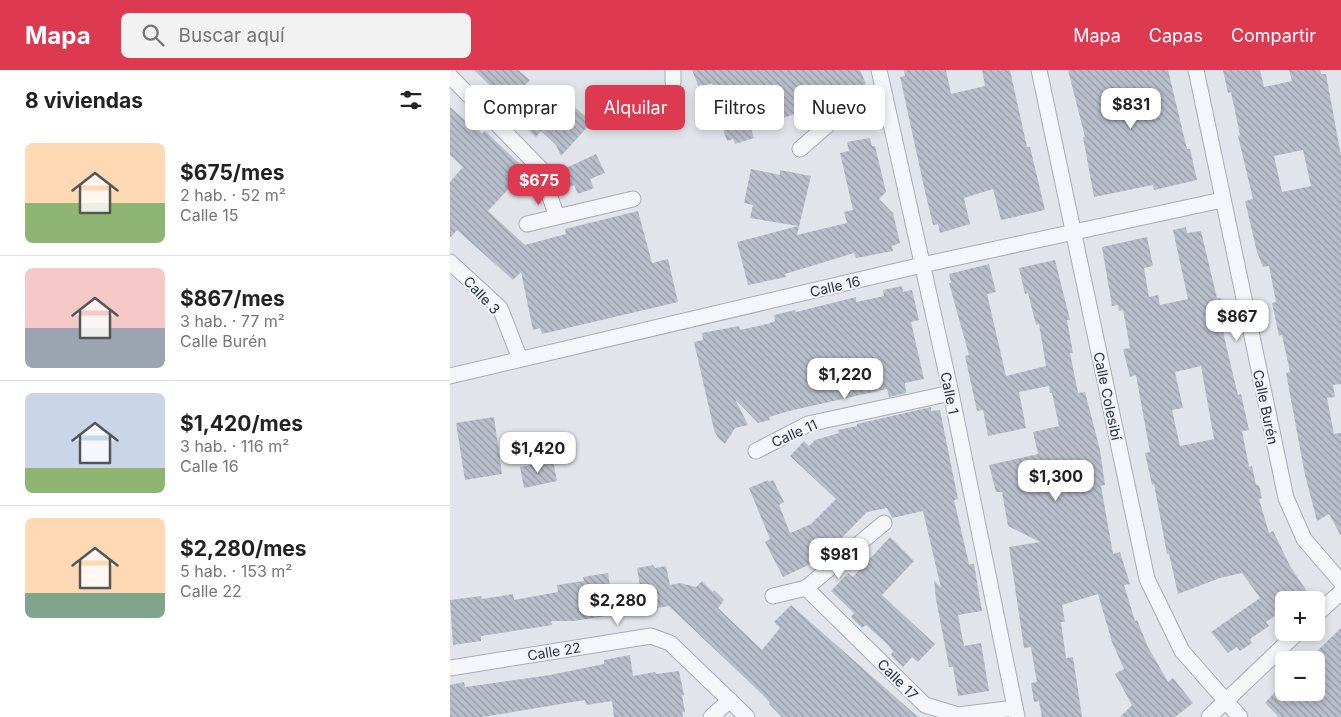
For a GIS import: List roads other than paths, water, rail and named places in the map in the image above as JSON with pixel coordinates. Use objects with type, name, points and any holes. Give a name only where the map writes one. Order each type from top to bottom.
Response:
[{"type":"street","name":"Calle 1","points":[[878,70],[951,393],[1016,712]]},
{"type":"street","name":"Calle Colesibí","points":[[1039,70],[1147,579],[1182,651],[1240,717]]},
{"type":"street","name":"Calle Burén","points":[[1196,70],[1286,498],[1304,539],[1341,582]]},
{"type":"street","points":[[450,76],[540,168],[557,217]]},
{"type":"street","points":[[800,149],[838,116],[886,104]]},
{"type":"street","points":[[527,224],[633,199]]},
{"type":"street","name":"Calle 16","points":[[450,376],[922,265],[1222,200]]},
{"type":"street","name":"Calle 3","points":[[450,262],[500,308],[520,359]]},
{"type":"street","name":"Calle 11","points":[[756,452],[808,424],[951,393]]},
{"type":"street","points":[[773,596],[806,588],[884,523]]},
{"type":"street","name":"Calle 17","points":[[806,588],[925,705],[958,715],[1016,712]]},
{"type":"street","points":[[1325,607],[1341,592]]},
{"type":"street","name":"Calle 22","points":[[450,668],[651,636],[670,643],[747,717]]},
{"type":"street","points":[[1209,717],[1289,641]]},
{"type":"street","points":[[712,717],[730,700]]}]
